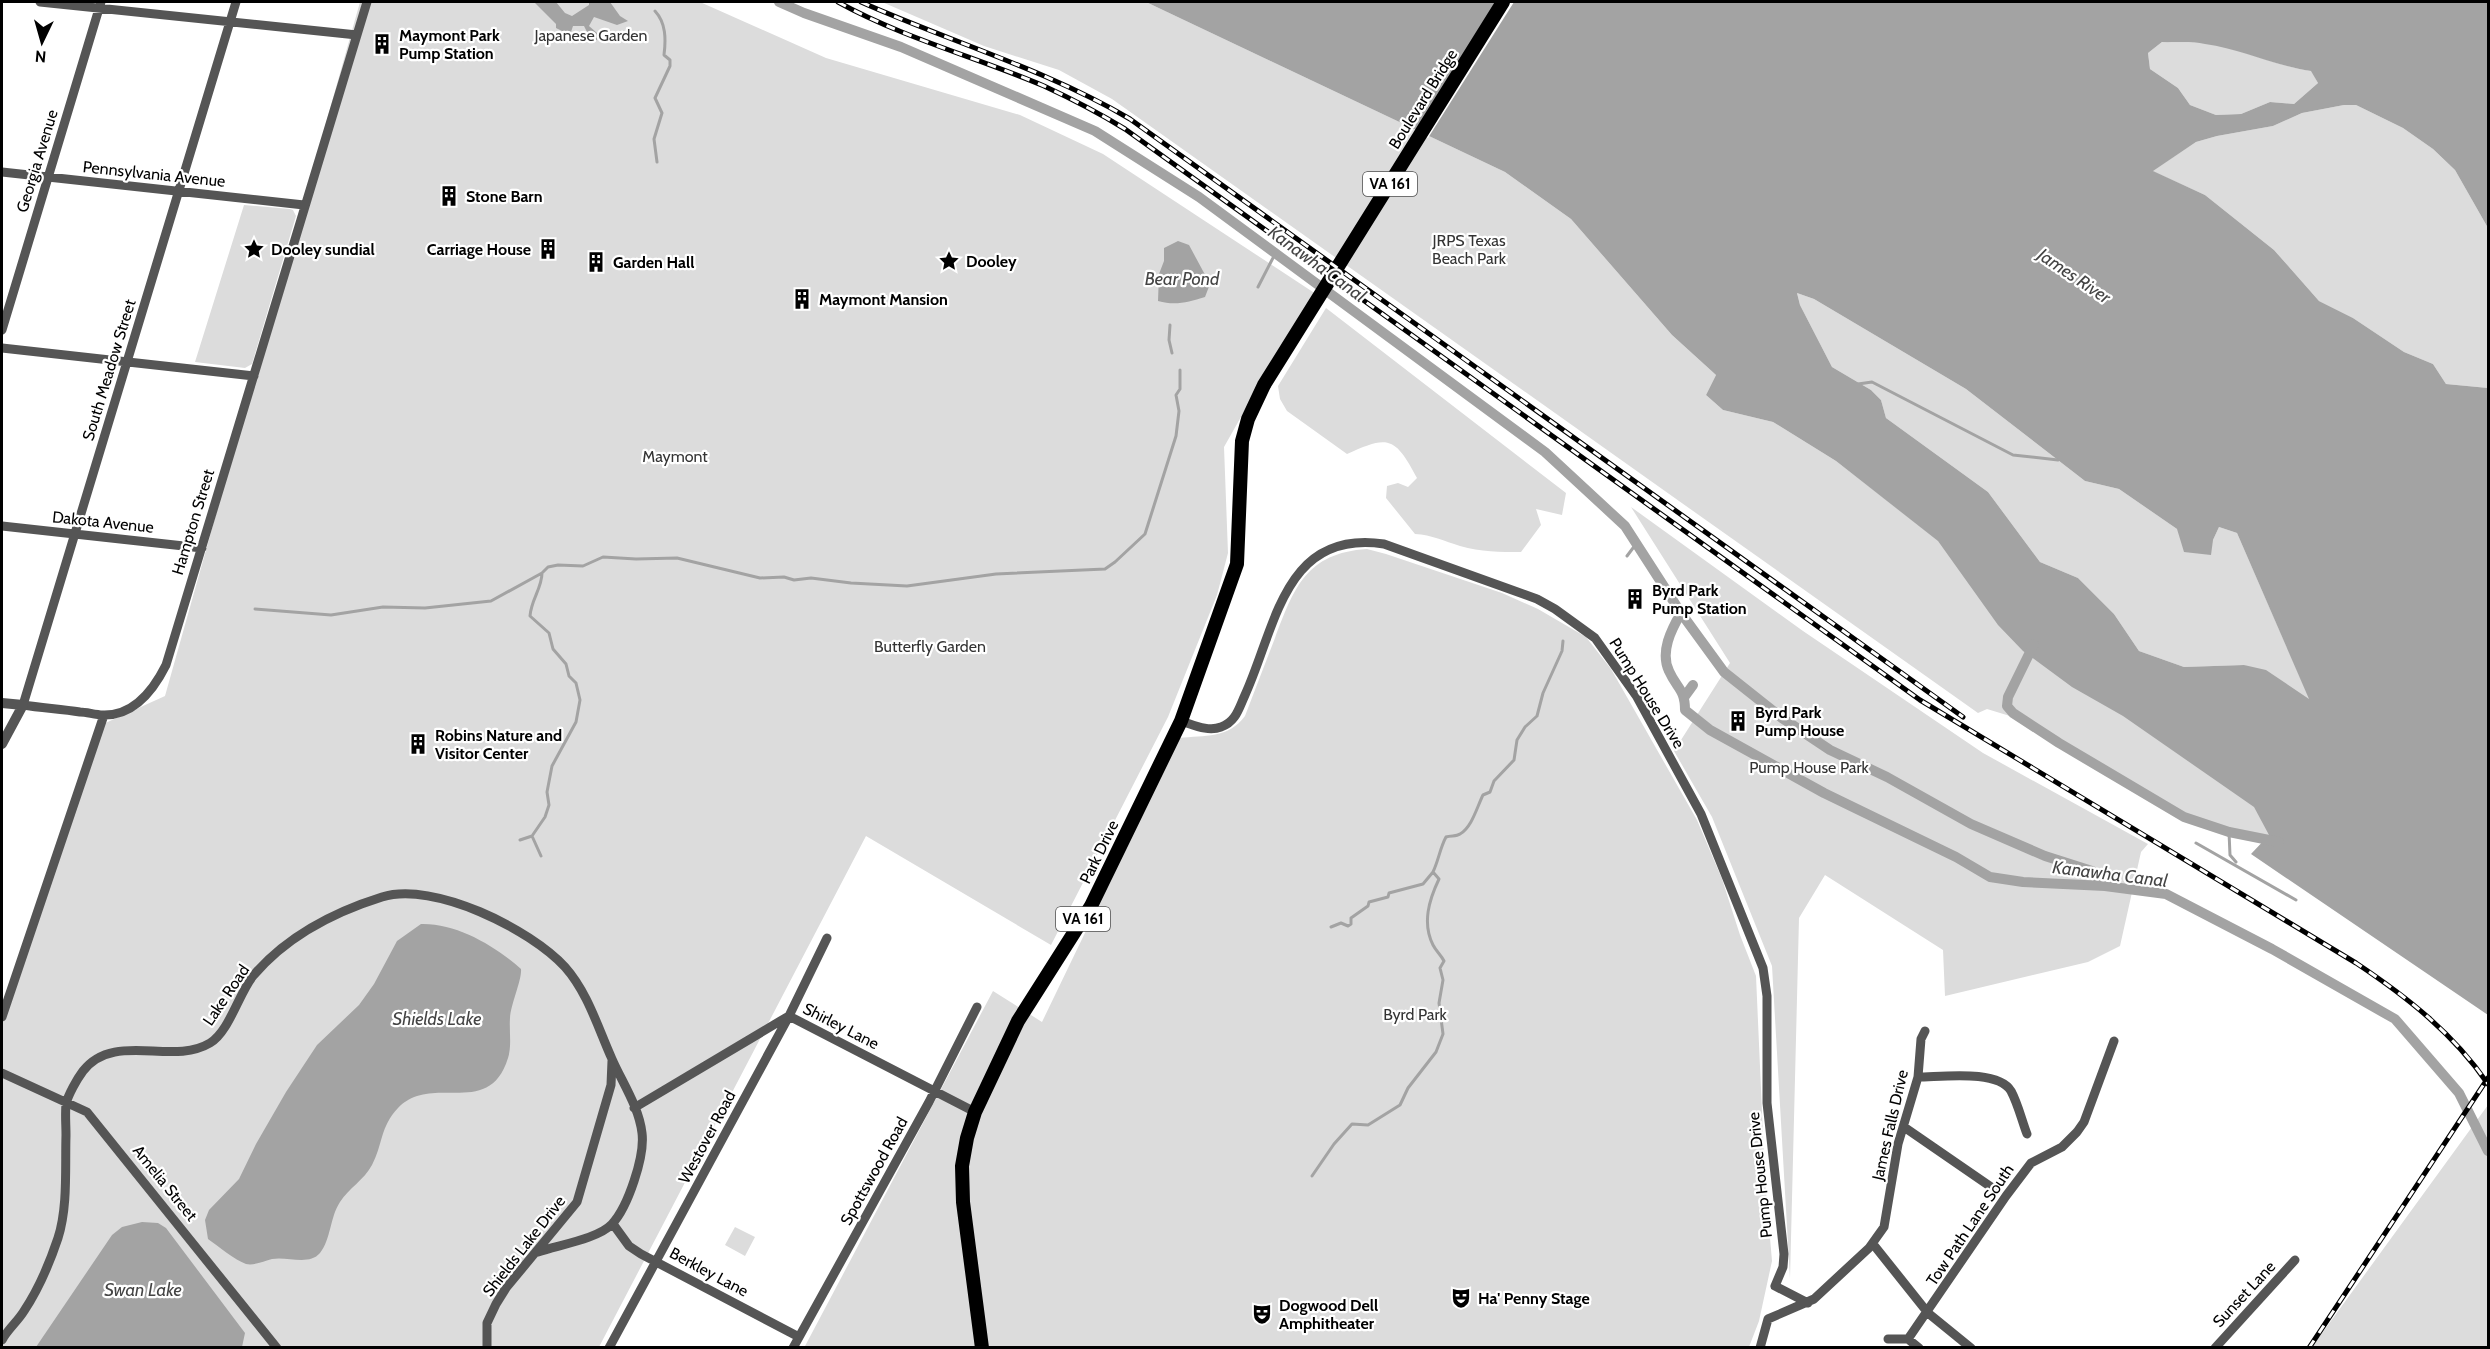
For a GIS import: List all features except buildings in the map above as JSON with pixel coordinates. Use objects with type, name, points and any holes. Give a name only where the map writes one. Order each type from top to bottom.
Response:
[{"type":"main road","name":"Boulevard Bridge","points":[[1276,366],[1503,2]]},
{"type":"main road","name":"Park Drive","points":[[982,1347],[963,1202],[962,1166],[966,1138],[975,1112],[1018,1021],[1091,906],[1181,721],[1237,564],[1241,454],[1248,419],[1276,366]]},
{"type":"street","points":[[40,2],[100,5],[230,22],[357,35]]},
{"type":"street","name":"South Meadow Street","points":[[2,744],[23,705],[236,2]]},
{"type":"street","name":"Hampton Street","points":[[104,715],[130,708],[141,701],[157,683],[166,665],[367,2]]},
{"type":"street","name":"Georgia Avenue","points":[[2,330],[100,5]]},
{"type":"street","name":"Pennsylvania Avenue","points":[[2,172],[304,205]]},
{"type":"street","points":[[2,348],[254,376]]},
{"type":"street","name":"Dakota Avenue","points":[[2,526],[202,548]]},
{"type":"street","name":"Pump House Drive","points":[[1181,721],[1213,729],[1229,723],[1236,716],[1291,581],[1309,560],[1349,543],[1384,544],[1537,599],[1596,638],[1636,697],[1701,814],[1764,968],[1767,996],[1767,1103],[1784,1254],[1783,1267],[1775,1286],[1808,1303]]},
{"type":"street","points":[[2,703],[104,715],[2,1017]]},
{"type":"street","name":"Lake Road","points":[[2,1340],[24,1311],[58,1236],[65,1195],[66,1102],[83,1070],[109,1054],[133,1050],[183,1052],[212,1042],[253,977],[290,942],[338,913],[394,894],[409,893],[441,899],[485,914],[528,935],[565,967],[585,995],[634,1108],[643,1136],[640,1163],[634,1181],[612,1224]]},
{"type":"street","name":"Westover Road","points":[[609,1347],[789,1016],[827,938]]},
{"type":"street","name":"Spottswood Road","points":[[793,1347],[934,1091],[977,1007]]},
{"type":"street","name":"Shirley Lane","points":[[634,1108],[789,1016],[975,1112]]},
{"type":"street","name":"James Falls Drive","points":[[1760,1347],[1768,1319],[1808,1303],[1873,1244],[1884,1227],[1888,1215],[1894,1161],[1918,1077],[1921,1039],[1925,1031]]},
{"type":"street","name":"Tow Path Lane South","points":[[1908,1340],[2031,1163],[2062,1147],[2084,1122],[2114,1041]]},
{"type":"street","name":"Shields Lake Drive","points":[[487,1347],[487,1323],[496,1304],[506,1288],[577,1202],[611,1085],[612,1059]]},
{"type":"street","name":"Amelia Street","points":[[2,1073],[87,1112],[277,1347]]},
{"type":"street","points":[[1918,1077],[1986,1077],[2002,1082],[2011,1091],[2027,1134]]},
{"type":"street","points":[[1904,1127],[1994,1189]]},
{"type":"street","points":[[538,1252],[602,1232],[612,1224]]},
{"type":"street","name":"Berkley Lane","points":[[612,1224],[629,1246],[799,1337]]},
{"type":"street","points":[[1873,1244],[1928,1313],[1971,1347]]},
{"type":"street","name":"Sunset Lane","points":[[2215,1347],[2295,1260]]},
{"type":"street","points":[[1888,1339],[1908,1340],[1919,1347]]},
{"type":"green space","name":"Maymont","points":[[360,2],[700,2],[826,58],[1020,115],[1103,154],[1319,296],[1263,378],[1224,447],[1228,553],[1217,595],[1168,717],[1051,945],[866,836],[599,1347],[2,1348],[2,1024],[101,725],[165,696]]},
{"type":"green space","name":"JRPS Texas Beach Park","points":[[882,2],[1146,2],[1505,172],[1571,219],[1672,335],[1716,375],[1706,395],[1723,410],[1773,422],[1836,461],[1943,544],[2241,787],[2288,845],[2216,830],[2180,816],[2023,720],[1987,709],[1978,713],[1112,99],[1059,70],[984,46]]},
{"type":"green space","points":[[2162,42],[2218,45],[2298,69],[2312,71],[2318,83],[2294,104],[2270,102],[2241,114],[2216,115],[2190,105],[2178,88],[2150,69],[2148,53]]},
{"type":"green space","points":[[2356,105],[2403,128],[2433,149],[2455,170],[2488,228],[2488,388],[2446,384],[2433,364],[2404,352],[2353,318],[2319,301],[2274,250],[2205,195],[2152,171],[2196,142],[2273,126],[2302,113]]},
{"type":"green space","points":[[244,205],[290,209],[296,216],[252,364],[245,368],[195,362]]},
{"type":"green space","points":[[1797,293],[1814,299],[1966,389],[2085,481],[2119,489],[2177,529],[2213,540],[2219,527],[2237,533],[2310,700],[2244,665],[2184,667],[2139,651],[2114,614],[2078,578],[2040,562],[1988,492],[1886,418],[1881,400],[1871,390],[1832,367],[1800,305]]},
{"type":"green space","points":[[1326,308],[1566,493],[1562,515],[1536,509],[1541,525],[1521,552],[1475,549],[1415,534],[1386,498],[1387,486],[1398,483],[1408,487],[1417,478],[1403,454],[1396,447],[1381,442],[1347,454],[1287,411],[1280,399],[1278,386]]},
{"type":"green space","name":"Pump House Park","points":[[1631,507],[1803,631],[1983,753],[2148,844],[2141,852],[2120,946],[2088,962],[1945,996],[1943,950],[1825,875],[1799,918],[1790,1279],[1772,966],[1712,817],[1674,751],[1730,663]]},
{"type":"green space","name":"Byrd Park","points":[[1367,549],[1502,593],[1538,609],[1586,637],[1611,669],[1697,820],[1722,879],[1756,976],[1765,1180],[1772,1261],[1759,1321],[1749,1347],[804,1348],[993,991],[1042,1022],[1179,738],[1224,732],[1231,729],[1245,716],[1282,620],[1296,589],[1305,576],[1330,558],[1346,552]]},
{"type":"green space","points":[[2488,1105],[2488,1347],[2312,1347]]},
{"type":"green space","points":[[735,1227],[755,1237],[745,1256],[725,1245]]},
{"type":"water","points":[[534,2],[556,2],[565,13],[572,16],[589,5],[589,2],[610,2],[620,16],[628,21],[617,25],[594,17],[589,26],[597,33],[597,40],[586,40],[588,34],[584,26],[573,26],[570,35],[556,28],[556,24]]},
{"type":"water","name":"James River","points":[[1146,2],[2488,2],[2488,228],[2455,170],[2433,149],[2403,128],[2356,105],[2302,113],[2273,126],[2196,142],[2153,171],[2205,195],[2274,250],[2319,301],[2353,318],[2404,352],[2433,364],[2446,384],[2488,388],[2488,1015],[2251,854],[2269,835],[2254,807],[2123,716],[2072,687],[2023,651],[1998,625],[1938,541],[1836,461],[1773,422],[1723,410],[1706,395],[1716,375],[1672,335],[1571,219],[1505,172]],"holes":[[[2162,42],[2189,42],[2219,46],[2311,71],[2318,83],[2294,104],[2270,102],[2241,114],[2216,115],[2190,105],[2178,88],[2150,69],[2148,53]],[[1797,293],[1814,299],[1966,389],[2085,481],[2119,489],[2177,529],[2184,552],[2211,555],[2213,540],[2219,527],[2237,533],[2309,699],[2266,670],[2244,665],[2184,667],[2139,651],[2114,614],[2078,578],[2040,562],[1988,492],[1886,418],[1881,400],[1871,390],[1832,367],[1800,305]]]},
{"type":"water","name":"Bear Pond","points":[[1178,241],[1189,245],[1210,284],[1205,297],[1176,303],[1158,301],[1159,274],[1164,261],[1164,248]]},
{"type":"water","name":"Shields Lake","points":[[421,924],[448,927],[462,932],[487,944],[521,969],[511,1012],[508,1058],[499,1076],[488,1087],[474,1092],[427,1094],[412,1098],[398,1108],[388,1122],[372,1165],[340,1202],[324,1247],[315,1257],[304,1260],[278,1258],[252,1264],[242,1262],[208,1239],[205,1220],[209,1210],[239,1179],[286,1092],[317,1045],[359,1005],[374,984],[397,941]]},
{"type":"water","name":"Swan Lake","points":[[142,1222],[158,1223],[166,1228],[245,1333],[242,1347],[36,1347],[112,1235],[122,1227]]},
{"type":"pier","points":[[1498,2],[1514,2],[1428,138],[1416,132]]},
{"type":"waterway","name":"Kanawha Canal","points":[[779,2],[901,47],[1095,131],[1199,197],[1545,452],[1625,526],[1681,613],[1668,641],[1667,664],[1682,693],[1685,710],[1710,730],[1824,793],[1956,857],[1990,877],[2023,882],[2105,886],[2166,894],[2272,949],[2395,1019],[2459,1093],[2488,1151]]},
{"type":"waterway","points":[[655,11],[664,32],[664,55],[670,60],[670,66],[655,98],[662,113],[654,139],[657,162]]},
{"type":"waterway","points":[[1258,287],[1275,254]]},
{"type":"waterway","points":[[1170,325],[1169,340],[1172,353]]},
{"type":"waterway","points":[[520,840],[532,836],[545,817],[549,805],[547,792],[552,766],[576,722],[580,700],[576,683],[569,676],[566,664],[553,649],[549,633],[530,616],[542,573],[548,567],[583,566],[603,557],[677,558],[760,578],[784,577],[794,580],[811,578],[907,586],[996,574],[1105,569],[1145,534],[1176,436],[1179,411],[1176,395],[1180,389],[1180,370]]},
{"type":"waterway","points":[[1858,384],[1872,382],[2013,455],[2058,460]]},
{"type":"waterway","points":[[1627,556],[1636,544]]},
{"type":"waterway","points":[[255,609],[331,615],[383,607],[425,608],[491,601],[542,573]]},
{"type":"waterway","points":[[1681,613],[1724,672],[1782,718],[1830,750],[1887,777],[1971,824],[2045,856],[2092,871],[2105,886]]},
{"type":"waterway","points":[[1312,1176],[1334,1144],[1352,1124],[1368,1125],[1400,1105],[1408,1088],[1436,1052],[1443,1034],[1439,1003],[1443,980],[1440,968],[1444,961],[1433,945],[1427,920],[1432,895],[1439,879],[1433,872],[1446,837],[1458,835],[1464,831],[1471,822],[1483,795],[1490,792],[1494,781],[1514,760],[1517,740],[1525,727],[1537,716],[1543,693],[1562,651],[1563,641]]},
{"type":"waterway","points":[[2034,644],[2008,697],[2007,706],[2013,713],[2184,817],[2229,832],[2279,842]]},
{"type":"waterway","name":"Kanawha Canal","points":[[1685,696],[1693,685]]},
{"type":"waterway","points":[[2229,832],[2230,855],[2236,862]]},
{"type":"waterway","points":[[532,836],[541,856]]},
{"type":"waterway","points":[[2196,843],[2296,900]]},
{"type":"waterway","points":[[1331,927],[1341,923],[1348,926],[1351,924],[1351,918],[1368,906],[1369,902],[1388,897],[1389,893],[1423,884],[1433,872]]},
{"type":"railway","points":[[838,2],[914,37],[1044,86],[1125,129],[1920,700],[2375,976],[2444,1032],[2460,1048],[2488,1084]]},
{"type":"railway","points":[[861,2],[1065,85],[1130,119],[1963,717]]},
{"type":"railway","points":[[2309,1348],[2488,1078]]},
{"type":"place","name":"Maymont Park Pump Station","points":[[382,44]]},
{"type":"place","name":"Stone Barn","points":[[449,196]]},
{"type":"place","name":"Dooley sundial","points":[[254,249]]},
{"type":"place","name":"Carriage House","points":[[548,249]]},
{"type":"place","name":"Dooley","points":[[949,261]]},
{"type":"place","name":"Garden Hall","points":[[596,262]]},
{"type":"place","name":"Maymont Mansion","points":[[802,299]]},
{"type":"place","name":"Byrd Park Pump Station","points":[[1635,599]]},
{"type":"place","name":"Byrd Park Pump House","points":[[1738,721]]},
{"type":"place","name":"Robins Nature and Visitor Center","points":[[418,744]]},
{"type":"place","name":"Ha' Penny Stage","points":[[1461,1298]]},
{"type":"place","name":"Dogwood Dell Amphitheater","points":[[1262,1314]]},
{"type":"park label","name":"Japanese Garden","points":[[591,35]]},
{"type":"park label","name":"Butterfly Garden","points":[[930,646]]}]
